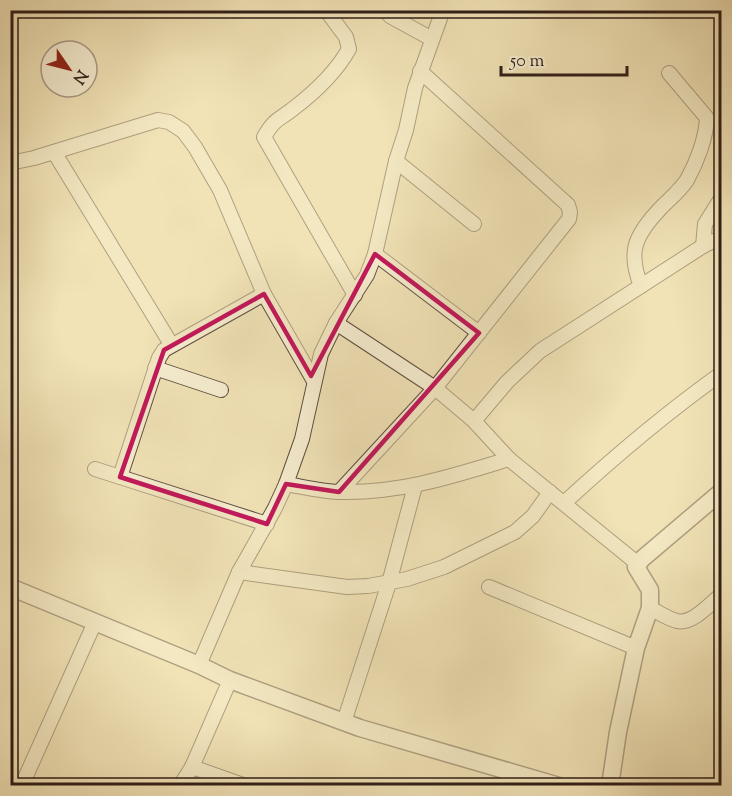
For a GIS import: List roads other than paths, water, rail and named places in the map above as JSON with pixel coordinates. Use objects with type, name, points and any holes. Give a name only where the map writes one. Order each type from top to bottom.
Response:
[{"type":"street","points":[[327,10],[346,37],[349,49],[329,76],[293,109],[273,122],[264,137],[355,295]]},
{"type":"street","points":[[385,10],[390,16],[432,39]]},
{"type":"street","points":[[199,665],[239,572],[267,524],[286,484],[302,439],[321,354],[336,323],[367,275],[375,254],[396,161],[420,71],[443,10]]},
{"type":"street","points":[[339,492],[435,388],[569,219],[568,205],[420,71]]},
{"type":"street","points":[[640,286],[634,270],[633,253],[644,228],[687,180],[706,131],[707,118],[669,73]]},
{"type":"street","points":[[10,163],[158,120],[169,122],[183,131],[220,190],[264,294],[314,381]]},
{"type":"street","points":[[54,152],[171,344]]},
{"type":"street","points":[[396,161],[474,224]]},
{"type":"street","points":[[703,246],[705,224],[722,196]]},
{"type":"street","points":[[474,421],[507,382],[540,351],[703,246],[713,241],[722,241]]},
{"type":"street","points":[[375,254],[479,333]]},
{"type":"street","points":[[120,477],[155,368],[164,350],[171,344],[264,294]]},
{"type":"street","points":[[336,323],[435,388],[474,421],[509,459],[638,564]]},
{"type":"street","points":[[155,368],[221,390]]},
{"type":"street","points":[[564,503],[635,440],[689,396],[722,373]]},
{"type":"street","points":[[286,484],[339,492],[385,490],[415,486],[509,459]]},
{"type":"street","points":[[95,469],[267,524]]},
{"type":"street","points":[[344,722],[389,583],[415,486]]},
{"type":"street","points":[[610,786],[618,732],[636,648],[650,608],[650,590],[636,567],[642,559],[722,491]]},
{"type":"street","points":[[239,572],[347,587],[389,583],[444,567],[515,532],[533,516],[550,492]]},
{"type":"street","points":[[10,587],[230,680],[344,722],[559,786]]},
{"type":"street","points":[[489,587],[636,648]]},
{"type":"street","points":[[650,608],[678,622],[697,615],[722,594]]},
{"type":"street","points":[[10,780],[22,785],[95,622]]},
{"type":"street","points":[[180,786],[192,766],[230,680]]},
{"type":"street","points":[[192,766],[246,786]]}]
